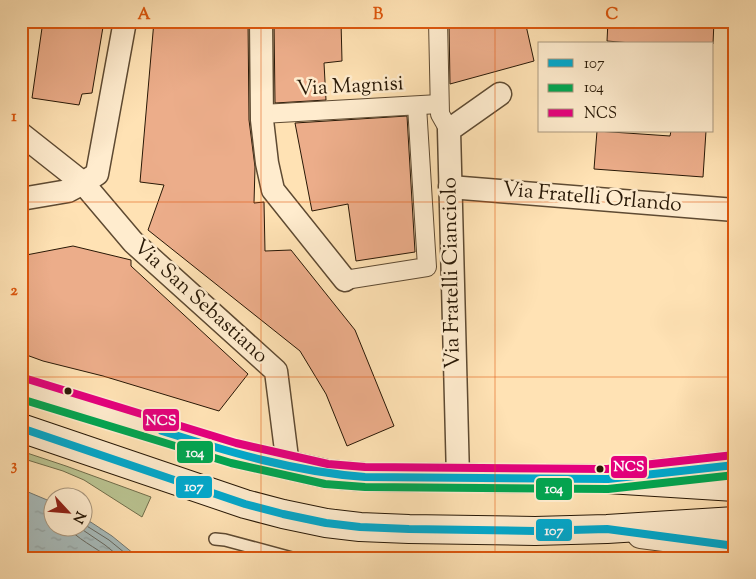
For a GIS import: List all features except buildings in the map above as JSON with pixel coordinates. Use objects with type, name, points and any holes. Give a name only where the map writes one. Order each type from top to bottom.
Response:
[{"type":"main road","points":[[21,388],[233,453],[327,474],[365,477],[608,480],[735,487]]},
{"type":"main road","points":[[21,428],[245,504],[326,523],[399,528],[535,531],[607,529],[734,543]]},
{"type":"main road","points":[[608,480],[735,465]]},
{"type":"street","points":[[21,199],[68,191],[97,174],[125,21]]},
{"type":"street","points":[[261,21],[262,114],[267,164],[273,190],[345,280],[427,267],[417,106]]},
{"type":"street","points":[[438,21],[440,114],[449,130],[500,94]]},
{"type":"street","name":"Via Magnisi","points":[[262,114],[439,104]]},
{"type":"street","name":"Via Fratelli Cianciolo","points":[[449,130],[458,478]]},
{"type":"street","name":"Via San Sebastiano","points":[[21,134],[83,183],[133,242],[276,370],[288,466]]},
{"type":"street","name":"Via Fratelli Orlando","points":[[450,187],[735,210]]},
{"type":"lane","points":[[215,539],[292,558]]},
{"type":"green space","points":[[21,451],[151,497],[142,517],[84,480],[63,471],[21,458]]},
{"type":"water","points":[[21,489],[42,498],[42,536],[92,536],[92,523],[139,558],[21,558]]},
{"type":"transit line","name":"NCS","points":[[24,378],[236,443],[328,464],[365,467],[607,469],[734,455]]},
{"type":"transit line","name":"104","points":[[21,399],[231,463],[325,484],[365,487],[608,489],[735,475]]},
{"type":"transit line","name":"107","points":[[21,428],[245,504],[326,523],[360,527],[409,529],[535,531],[607,529],[735,546]]},
{"type":"transit line","name":"107","points":[[162,431],[288,466],[365,477],[608,479],[735,465]]}]
